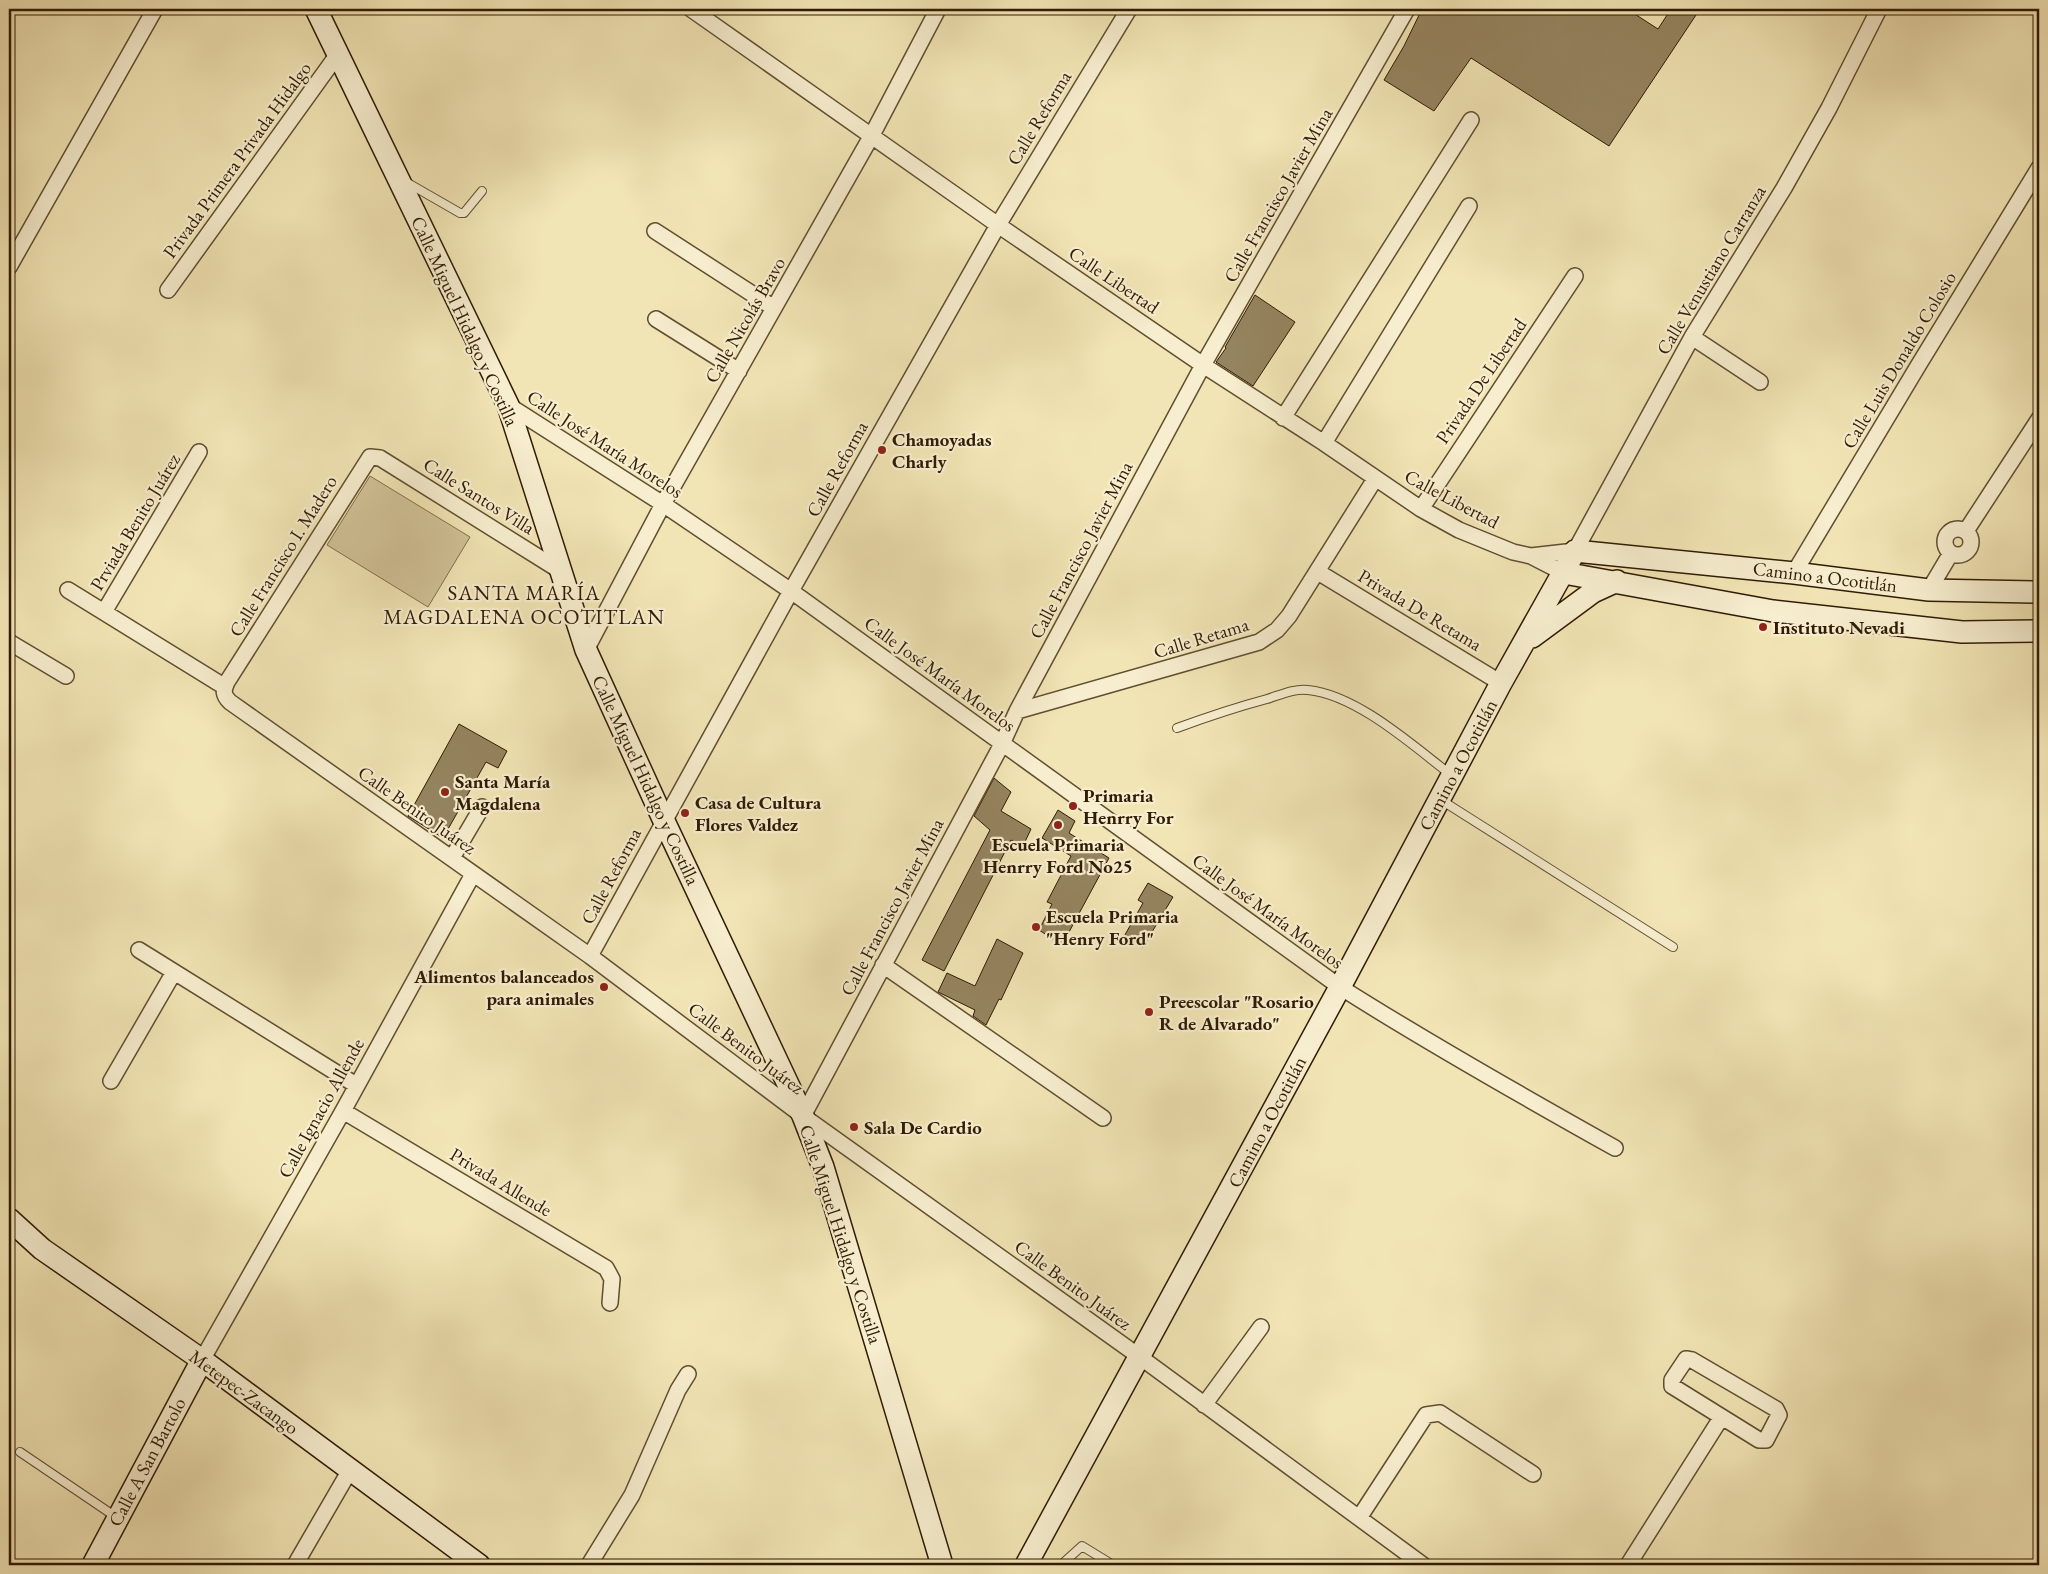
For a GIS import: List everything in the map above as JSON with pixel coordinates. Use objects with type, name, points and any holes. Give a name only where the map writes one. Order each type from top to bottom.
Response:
[{"type":"main road","name":"Calle Miguel Hidalgo y Costilla","points":[[316,9],[508,405],[586,650],[803,1116],[823,1167],[942,1565]]},
{"type":"main road","name":"Camino a Ocotitlán","points":[[1029,1564],[1340,987],[1501,683],[1576,551],[1794,573],[1930,590],[2039,592]]},
{"type":"main road","name":"Camino a Ocotitlán","points":[[1564,573],[1792,613],[1962,632],[2039,631]]},
{"type":"main road","points":[[1522,645],[1593,592],[1617,581]]},
{"type":"main road","name":"Metepec-Zacango","points":[[9,1219],[42,1249],[202,1360],[479,1565]]},
{"type":"main road","name":"Calle A San Bartolo","points":[[93,1565],[202,1360]]},
{"type":"street","points":[[9,267],[155,9]]},
{"type":"street","name":"Calle Nicolás Bravo","points":[[586,650],[663,504],[872,135],[938,9]]},
{"type":"street","name":"Calle Reforma","points":[[590,956],[791,591],[998,225],[1129,9]]},
{"type":"street","name":"Calle Francisco Javier Mina","points":[[803,1116],[1002,744],[1017,711],[1203,365],[1407,9]]},
{"type":"street","name":"Calle Venustiano Carranza","points":[[1576,551],[1692,337],[1784,188],[1829,108],[1879,9]]},
{"type":"street","name":"Calle Libertad","points":[[697,10],[998,225],[1203,365],[1324,443],[1420,509],[1476,538],[1513,552],[1531,556],[1564,573]]},
{"type":"street","name":"Privada Primera Privada Hidalgo","points":[[168,290],[338,54]]},
{"type":"street","points":[[1283,418],[1472,120]]},
{"type":"street","name":"Calle Luis Donaldo Colosio","points":[[1794,573],[2039,168]]},
{"type":"street","points":[[1324,443],[1469,206]]},
{"type":"street","points":[[655,231],[774,308]]},
{"type":"street","name":"Privada De Libertad","points":[[1420,509],[1574,276]]},
{"type":"street","points":[[656,319],[739,371]]},
{"type":"street","points":[[1692,337],[1760,382]]},
{"type":"street","name":"Calle José María Morelos","points":[[508,405],[663,504],[791,591],[1340,987],[1412,1033],[1615,1148]]},
{"type":"street","points":[[1930,590],[1951,553],[1959,556],[1967,552],[1971,545],[1966,531],[2039,419]]},
{"type":"street","name":"Prviada Benito Juárez","points":[[104,612],[199,452]]},
{"type":"street","name":"Calle Santos Villa","points":[[376,456],[560,570]]},
{"type":"street","name":"Calle Francisco I. Madero","points":[[226,685],[367,461],[370,457],[376,456]]},
{"type":"street","name":"Calle Retama","points":[[1017,711],[1259,642],[1277,630],[1289,616],[1375,479]]},
{"type":"street","name":"Calle Libertad","points":[[1531,556],[1576,551]]},
{"type":"street","name":"Privada De Retama","points":[[1318,572],[1501,683]]},
{"type":"street","points":[[68,590],[226,685]]},
{"type":"street","points":[[9,642],[66,676]]},
{"type":"street","name":"Calle Benito Juárez","points":[[226,685],[223,692],[230,702],[590,956],[803,1116],[1140,1357],[1423,1565]]},
{"type":"street","points":[[452,858],[482,807]]},
{"type":"street","name":"Calle Ignacio Allende","points":[[202,1360],[343,1111],[473,874]]},
{"type":"street","points":[[140,950],[356,1085]]},
{"type":"street","points":[[883,965],[1103,1118]]},
{"type":"street","points":[[111,1081],[174,972]]},
{"type":"street","name":"Privada Allende","points":[[343,1111],[606,1268],[612,1279],[610,1303]]},
{"type":"street","points":[[1204,1404],[1261,1327]]},
{"type":"street","points":[[1686,1359],[1692,1360],[1776,1409],[1779,1415],[1769,1437],[1762,1441],[1721,1418],[1672,1386],[1672,1380],[1686,1359]]},
{"type":"street","points":[[589,1565],[632,1495],[678,1390],[688,1374]]},
{"type":"street","points":[[1358,1518],[1426,1415],[1440,1413],[1534,1474]]},
{"type":"street","points":[[1628,1565],[1721,1418]]},
{"type":"street","points":[[295,1565],[350,1470]]},
{"type":"lane","points":[[398,178],[460,213],[464,212],[482,191]]},
{"type":"lane","points":[[1177,728],[1294,691],[1307,690],[1330,695],[1352,705],[1391,728],[1452,776]]},
{"type":"lane","points":[[1440,799],[1673,947]]},
{"type":"lane","points":[[20,1452],[118,1518]]},
{"type":"lane","points":[[1062,1565],[1082,1546],[1113,1565]]},
{"type":"shaded area","points":[[370,476],[470,537],[428,607],[327,545]]},
{"type":"building","points":[[1422,9],[1627,9],[1658,29],[1671,9],[1700,9],[1609,146],[1471,58],[1434,111],[1384,80],[1404,46]]},
{"type":"building","points":[[1255,295],[1295,322],[1253,386],[1216,362],[1226,348]]},
{"type":"building","name":"Santa María Magdalena","points":[[459,724],[507,751],[498,768],[486,762],[443,838],[408,816]]},
{"type":"building","points":[[994,778],[1011,792],[1001,811],[1031,829],[1023,846],[1011,840],[944,971],[922,960],[990,830],[974,816]]},
{"type":"building","points":[[1058,810],[1075,821],[1069,833],[1109,858],[1062,945],[1039,930],[1052,904],[1047,902],[1071,856],[1042,838]]},
{"type":"building","points":[[1148,883],[1173,897],[1143,947],[1122,940],[1143,903],[1138,900]]},
{"type":"building","points":[[997,939],[1023,953],[1001,1000],[999,999],[986,1025],[973,1016],[975,1010],[938,992],[947,973],[975,986]]},
{"type":"place","name":"Chamoyadas Charly","points":[[882,450]]},
{"type":"place","name":"Instituto Nevadi","points":[[1763,627]]},
{"type":"place","name":"Santa María Magdalena","points":[[445,792]]},
{"type":"place","name":"Primaria Henrry For","points":[[1073,806]]},
{"type":"place","name":"Casa de Cultura Flores Valdez","points":[[685,813]]},
{"type":"place","name":"Escuela Primaria Henrry Ford No25","points":[[1058,825]]},
{"type":"place","name":"Escuela Primaria \"Henry Ford\"","points":[[1036,927]]},
{"type":"place","name":"Alimentos balanceados para animales","points":[[604,987]]},
{"type":"place","name":"Preescolar \"Rosario R de Alvarado\"","points":[[1149,1012]]},
{"type":"place","name":"Sala De Cardio","points":[[854,1127]]},
{"type":"district","name":"SANTA MARÍA MAGDALENA OCOTITLAN","points":[[524,604]]}]
